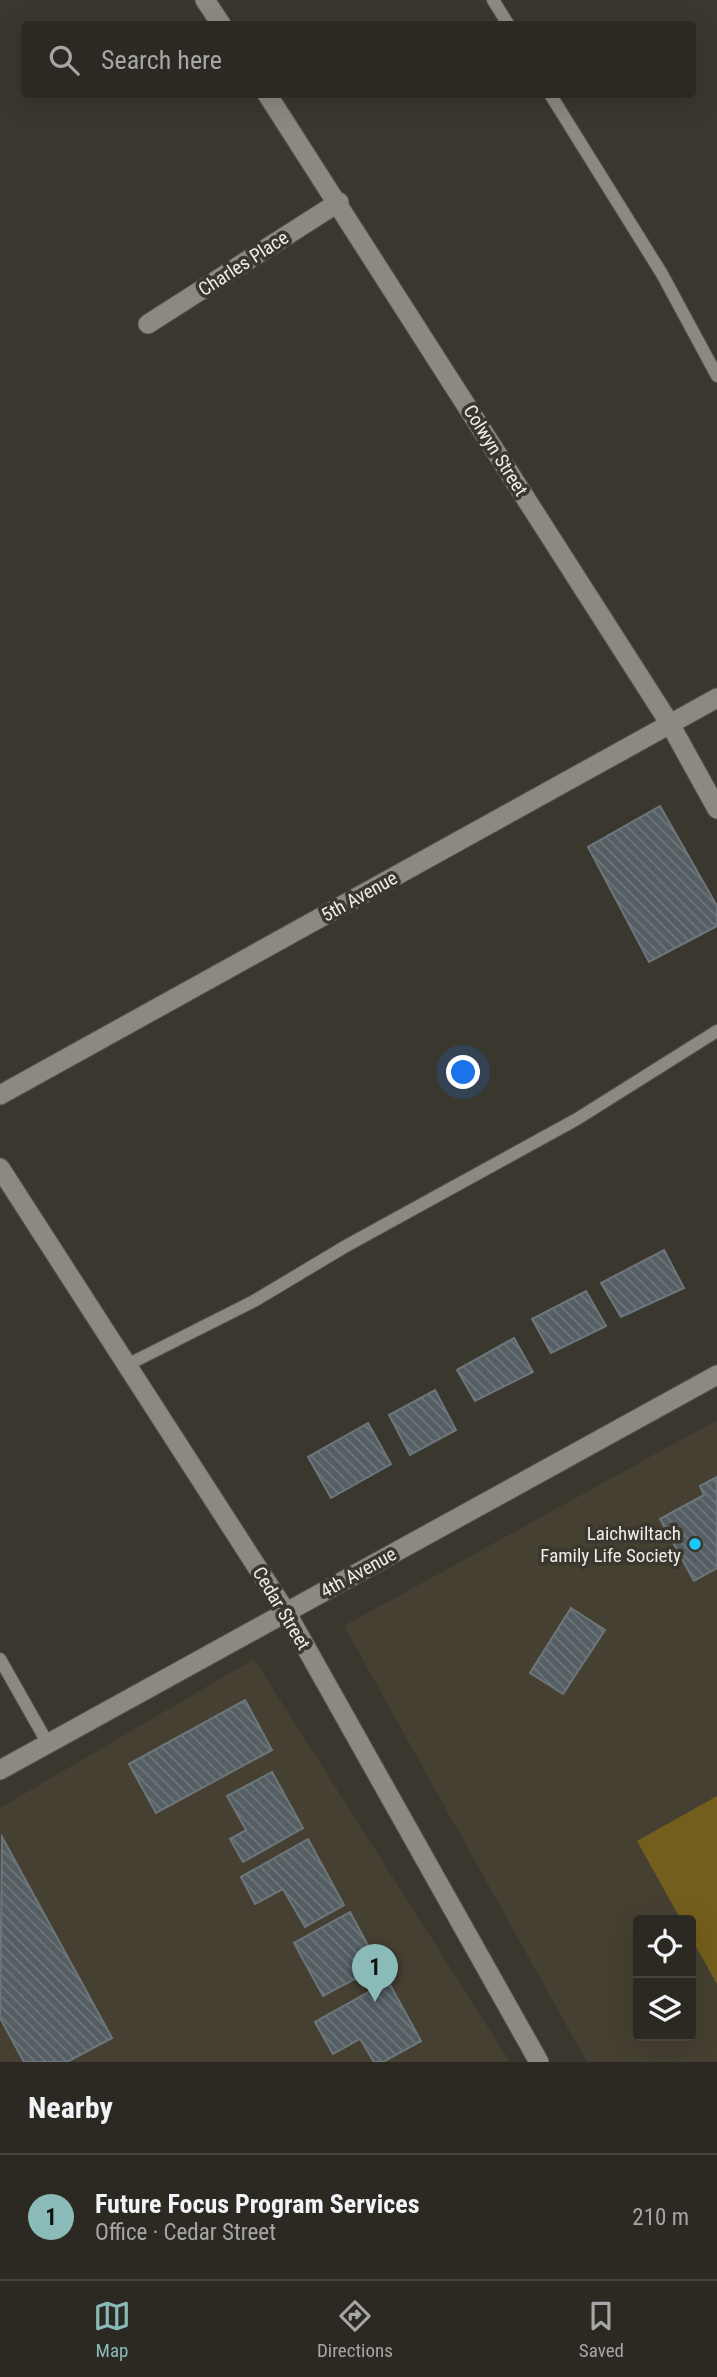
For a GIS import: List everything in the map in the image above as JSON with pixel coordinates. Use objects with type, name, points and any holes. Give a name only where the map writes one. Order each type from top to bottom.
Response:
[{"type":"street","points":[[205,0],[219,21]]},
{"type":"street","name":"Colwyn Street","points":[[270,98],[339,202],[670,724],[717,809]]},
{"type":"street","name":"Charles Place","points":[[148,324],[339,202]]},
{"type":"street","name":"5th Avenue","points":[[0,1095],[717,698]]},
{"type":"street","name":"Cedar Street","points":[[0,1168],[286,1612],[539,2062]]},
{"type":"street","name":"4th Avenue","points":[[0,1770],[717,1375]]},
{"type":"lane","points":[[494,0],[506,21]]},
{"type":"lane","points":[[553,98],[636,231],[717,376]]},
{"type":"lane","points":[[127,1366],[254,1301],[346,1246],[577,1119],[717,1031]]},
{"type":"lane","points":[[0,1659],[47,1742]]},
{"type":"shaded area","points":[[717,1420],[717,2062],[587,2062],[344,1626]]},
{"type":"shaded area","points":[[254,1659],[510,2062],[0,2062],[0,1808]]},
{"type":"shaded area","points":[[717,1796],[717,1984],[696,1947],[696,1915],[678,1915],[637,1841]]},
{"type":"building","points":[[660,806],[717,906],[717,926],[649,962],[588,847]]},
{"type":"building","points":[[664,1250],[684,1288],[621,1317],[601,1283]]},
{"type":"building","points":[[586,1291],[606,1326],[551,1353],[532,1319]]},
{"type":"building","points":[[514,1338],[533,1372],[475,1401],[457,1370]]},
{"type":"building","points":[[435,1390],[456,1430],[410,1455],[389,1415]]},
{"type":"building","points":[[368,1423],[391,1464],[331,1498],[308,1457]]},
{"type":"building","name":"Laichwiltach Family Life Society","points":[[717,1477],[717,1568],[694,1581],[660,1519],[704,1495],[700,1486]]},
{"type":"building","points":[[571,1608],[605,1630],[563,1694],[530,1673]]},
{"type":"building","points":[[245,1700],[272,1750],[156,1813],[129,1764]]},
{"type":"building","points":[[272,1772],[303,1828],[243,1862],[230,1839],[246,1830],[227,1796]]},
{"type":"building","points":[[2,1837],[112,2038],[67,2062],[24,2062],[0,2018]]},
{"type":"building","points":[[308,1839],[344,1905],[305,1927],[283,1889],[255,1904],[241,1877]]},
{"type":"building","points":[[350,1912],[379,1966],[323,1996],[294,1943]]},
{"type":"building","points":[[388,1981],[421,2041],[383,2062],[374,2062],[360,2039],[333,2054],[315,2022]]},
{"type":"place","name":"Laichwiltach Family Life Society","points":[[695,1544]]},
{"type":"place","name":"Future Focus Program Services","points":[[375,2002]]}]
